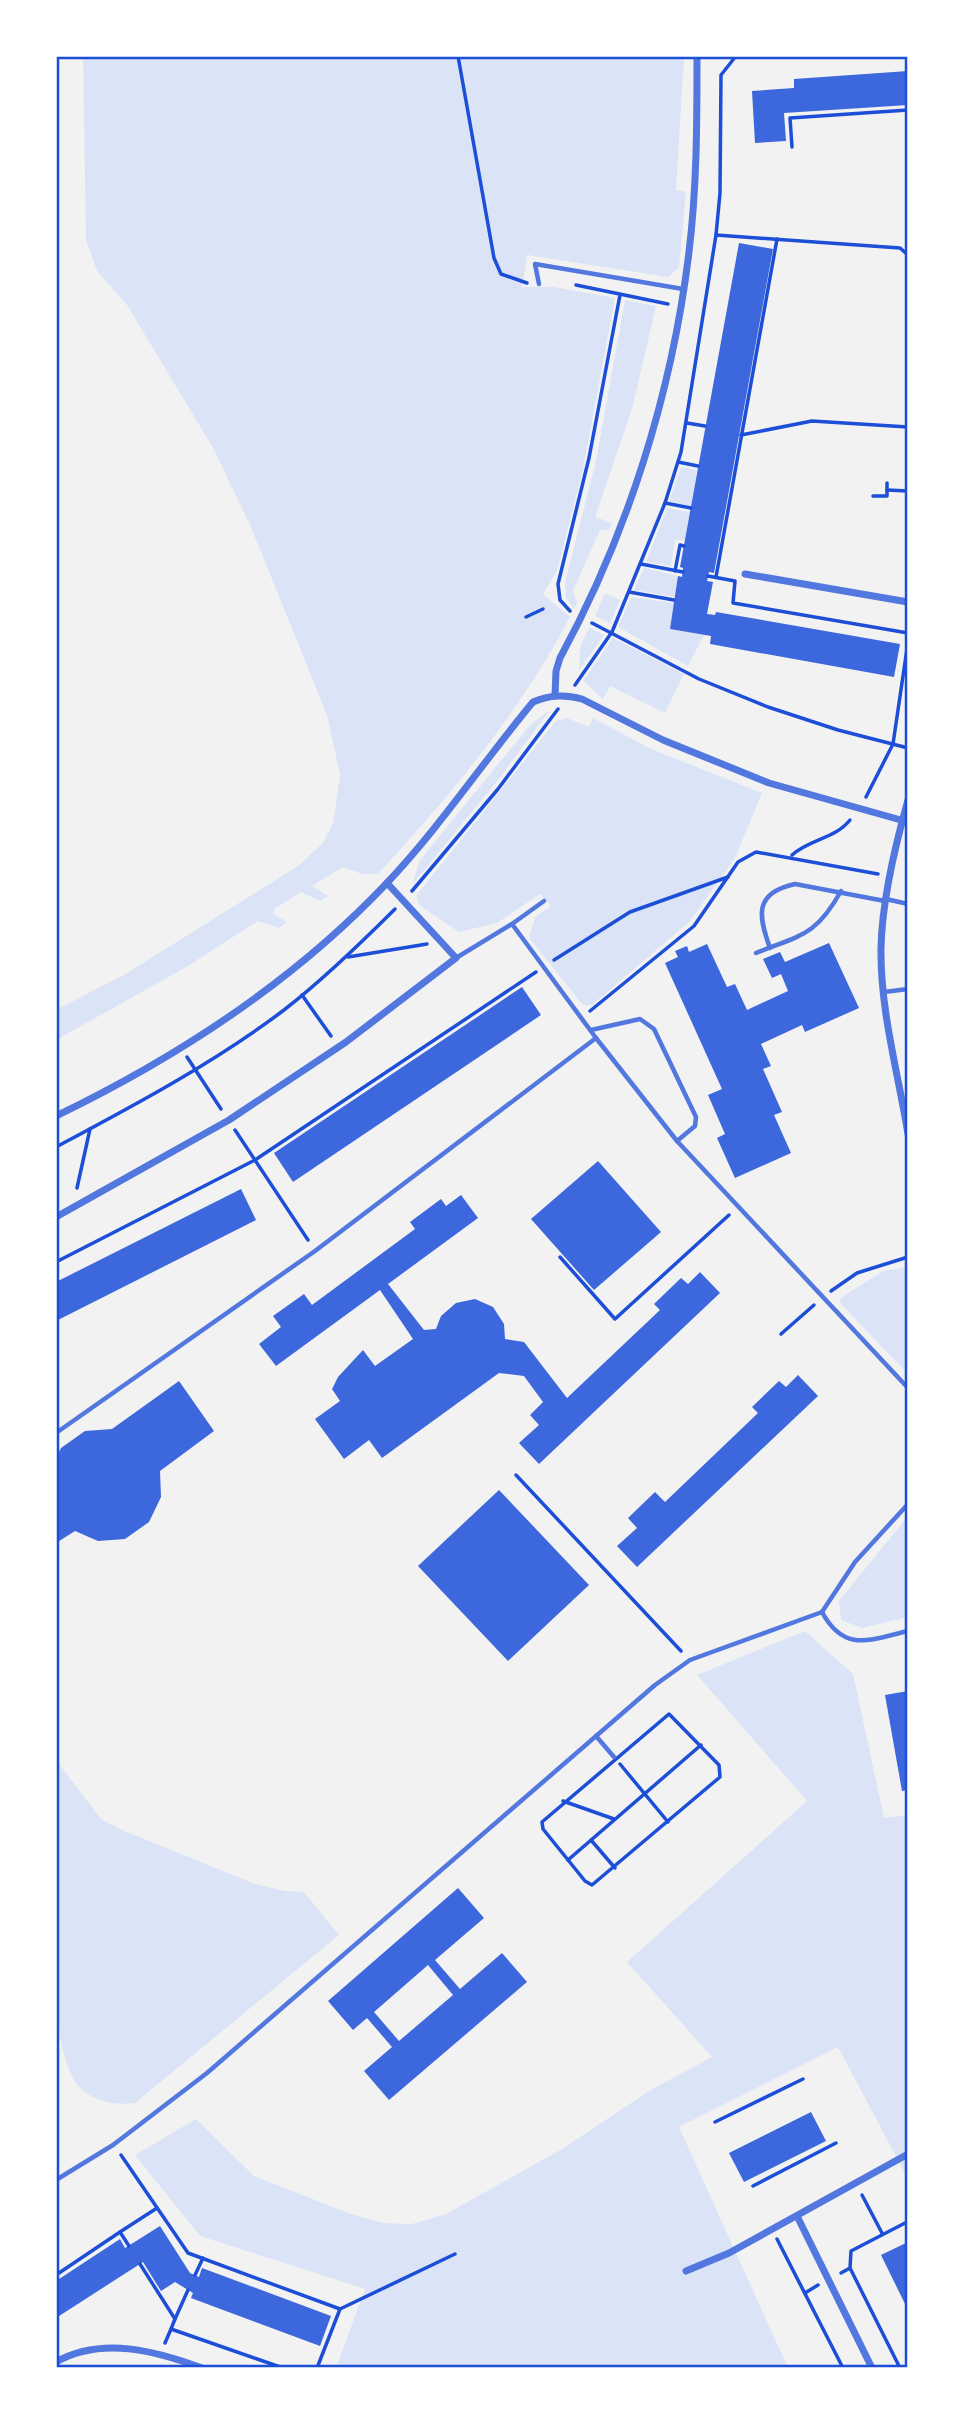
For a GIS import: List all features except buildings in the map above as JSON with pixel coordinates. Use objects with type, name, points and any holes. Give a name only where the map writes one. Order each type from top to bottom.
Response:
[{"type":"street","points":[[555,696],[556,671],[582,618],[640,472],[681,307],[694,202],[697,56]]},
{"type":"street","points":[[745,574],[908,602]]},
{"type":"street","points":[[56,1116],[181,1047],[294,967],[387,884],[448,812],[533,702],[568,695],[723,766],[858,810],[905,821]]},
{"type":"street","points":[[908,800],[886,900],[881,949],[884,992],[908,1134]]},
{"type":"street","points":[[56,1217],[229,1120],[338,1046],[456,958],[387,884]]},
{"type":"street","points":[[686,2271],[729,2253],[908,2154]]},
{"type":"street","points":[[797,2216],[872,2368]]},
{"type":"street","points":[[56,2362],[108,2347],[159,2352],[202,2368]]},
{"type":"lane","points":[[539,284],[535,264],[684,289]]},
{"type":"lane","points":[[770,948],[761,923],[762,908],[767,895],[795,884],[908,904]]},
{"type":"lane","points":[[756,954],[813,930],[826,919],[841,891]]},
{"type":"lane","points":[[456,958],[544,901]]},
{"type":"lane","points":[[512,924],[596,1038],[677,1141],[908,1388]]},
{"type":"lane","points":[[884,992],[908,989]]},
{"type":"lane","points":[[591,1030],[640,1019],[654,1029],[696,1117],[695,1126],[677,1141]]},
{"type":"lane","points":[[56,1433],[259,1291],[596,1038]]},
{"type":"lane","points":[[56,2180],[113,2145],[207,2073],[655,1685],[690,1660],[822,1612],[855,1562],[908,1504]]},
{"type":"lane","points":[[822,1612],[831,1628],[841,1637],[856,1641],[908,1631]]},
{"type":"lane","points":[[596,1735],[614,1758]]},
{"type":"path","points":[[458,56],[497,267],[501,274],[512,280],[539,284]]},
{"type":"path","points":[[56,1147],[194,1070],[302,995],[346,957],[403,900],[498,789],[612,632],[665,503],[687,423],[716,236],[720,193],[721,75],[736,56]]},
{"type":"path","points":[[792,147],[790,118],[908,110]]},
{"type":"path","points":[[716,236],[900,248],[908,255]]},
{"type":"path","points":[[716,577],[777,240]]},
{"type":"path","points":[[573,285],[681,307]]},
{"type":"path","points":[[620,295],[589,458],[558,584],[561,600],[582,618],[699,679],[768,707],[838,730],[908,748]]},
{"type":"path","points":[[741,435],[812,421],[908,427]]},
{"type":"path","points":[[687,423],[705,426]]},
{"type":"path","points":[[678,462],[698,466]]},
{"type":"path","points":[[873,496],[887,496],[887,483]]},
{"type":"path","points":[[887,490],[908,491]]},
{"type":"path","points":[[665,503],[691,508]]},
{"type":"path","points":[[675,571],[680,545],[684,546]]},
{"type":"path","points":[[640,564],[683,572]]},
{"type":"path","points":[[708,576],[735,581],[733,603],[908,633]]},
{"type":"path","points":[[629,592],[674,600]]},
{"type":"path","points":[[526,617],[543,609]]},
{"type":"path","points":[[791,856],[805,844],[836,833],[858,810],[881,773],[893,744],[908,642]]},
{"type":"path","points":[[582,1017],[694,926],[738,862],[756,852],[791,856],[891,877]]},
{"type":"path","points":[[56,1262],[255,1160],[629,912],[728,877]]},
{"type":"path","points":[[346,957],[442,940]]},
{"type":"path","points":[[302,995],[338,1046]]},
{"type":"path","points":[[181,1047],[301,1228]]},
{"type":"path","points":[[74,1207],[90,1129]]},
{"type":"path","points":[[560,1258],[615,1319],[738,1207]]},
{"type":"path","points":[[781,1334],[822,1298],[857,1273],[908,1257]]},
{"type":"path","points":[[516,1475],[690,1660]]},
{"type":"path","points":[[669,1714],[719,1765],[720,1777],[592,1885],[543,1829],[542,1822],[614,1758],[669,1714]]},
{"type":"path","points":[[568,1860],[701,1745]]},
{"type":"path","points":[[614,1758],[668,1822]]},
{"type":"path","points":[[563,1801],[615,1820]]},
{"type":"path","points":[[591,1840],[615,1868]]},
{"type":"path","points":[[715,2122],[803,2079]]},
{"type":"path","points":[[753,2186],[836,2143]]},
{"type":"path","points":[[124,2159],[188,2253],[340,2309]]},
{"type":"path","points":[[856,2182],[882,2233]]},
{"type":"path","points":[[56,2275],[157,2208]]},
{"type":"path","points":[[900,2368],[850,2268],[850,2251],[882,2233],[907,2222],[908,2225]]},
{"type":"path","points":[[772,2230],[843,2368]]},
{"type":"path","points":[[120,2232],[129,2246]]},
{"type":"path","points":[[317,2368],[340,2309],[455,2254]]},
{"type":"path","points":[[195,2275],[203,2258]]},
{"type":"path","points":[[140,2264],[175,2319]]},
{"type":"path","points":[[805,2293],[850,2268]]},
{"type":"path","points":[[188,2290],[171,2329],[283,2368]]},
{"type":"shaded area","points":[[83,56],[684,56],[676,190],[686,192],[679,268],[668,277],[527,255],[522,287],[554,287],[615,298],[583,469],[557,571],[543,594],[570,617],[551,652],[483,752],[378,874],[362,874],[343,867],[312,886],[328,896],[320,901],[301,892],[274,909],[273,914],[287,922],[279,928],[258,921],[188,966],[56,1040],[56,1010],[127,973],[298,866],[323,843],[333,823],[340,775],[327,715],[250,525],[213,448],[127,305],[97,271],[86,240]]},
{"type":"shaded area","points":[[625,300],[656,306],[632,409],[595,517],[612,523],[609,530],[600,530],[573,591],[577,603],[574,609],[566,598],[565,583],[596,461]]},
{"type":"shaded area","points":[[681,467],[697,470],[691,506],[669,501]]},
{"type":"shaded area","points":[[667,508],[690,512],[685,540],[675,540],[671,566],[646,562]]},
{"type":"shaded area","points":[[644,568],[678,576],[675,597],[634,590]]},
{"type":"shaded area","points":[[605,593],[620,600],[610,623],[595,616]]},
{"type":"shaded area","points":[[631,597],[674,603],[670,629],[704,635],[688,666],[618,627]]},
{"type":"shaded area","points":[[589,628],[604,635],[579,670],[580,647]]},
{"type":"shaded area","points":[[613,638],[684,674],[665,713],[610,686],[603,699],[583,681]]},
{"type":"shaded area","points":[[551,709],[498,780],[412,885],[420,860],[530,725]]},
{"type":"shaded area","points":[[567,718],[589,727],[593,718],[649,748],[762,793],[735,858],[690,921],[592,1005],[583,1005],[529,938],[535,917],[551,906],[540,894],[497,923],[459,932],[420,906],[416,896],[556,721]]},
{"type":"shaded area","points":[[908,1267],[908,1374],[840,1303],[841,1298],[883,1271]]},
{"type":"shaded area","points":[[908,1516],[908,1617],[862,1628],[841,1620],[839,1601]]},
{"type":"shaded area","points":[[805,1631],[853,1674],[884,1818],[908,1815],[908,2179],[838,2047],[679,2127],[788,2368],[336,2368],[365,2289],[200,2236],[135,2155],[196,2119],[254,2176],[351,2214],[382,2223],[412,2224],[446,2214],[562,2149],[649,2091],[712,2057],[627,1962],[807,1801],[697,1675]]},
{"type":"shaded area","points":[[56,1760],[101,1819],[255,1884],[304,1892],[339,1935],[135,2103],[110,2102],[85,2092],[74,2080],[61,2043],[56,2000]]}]
